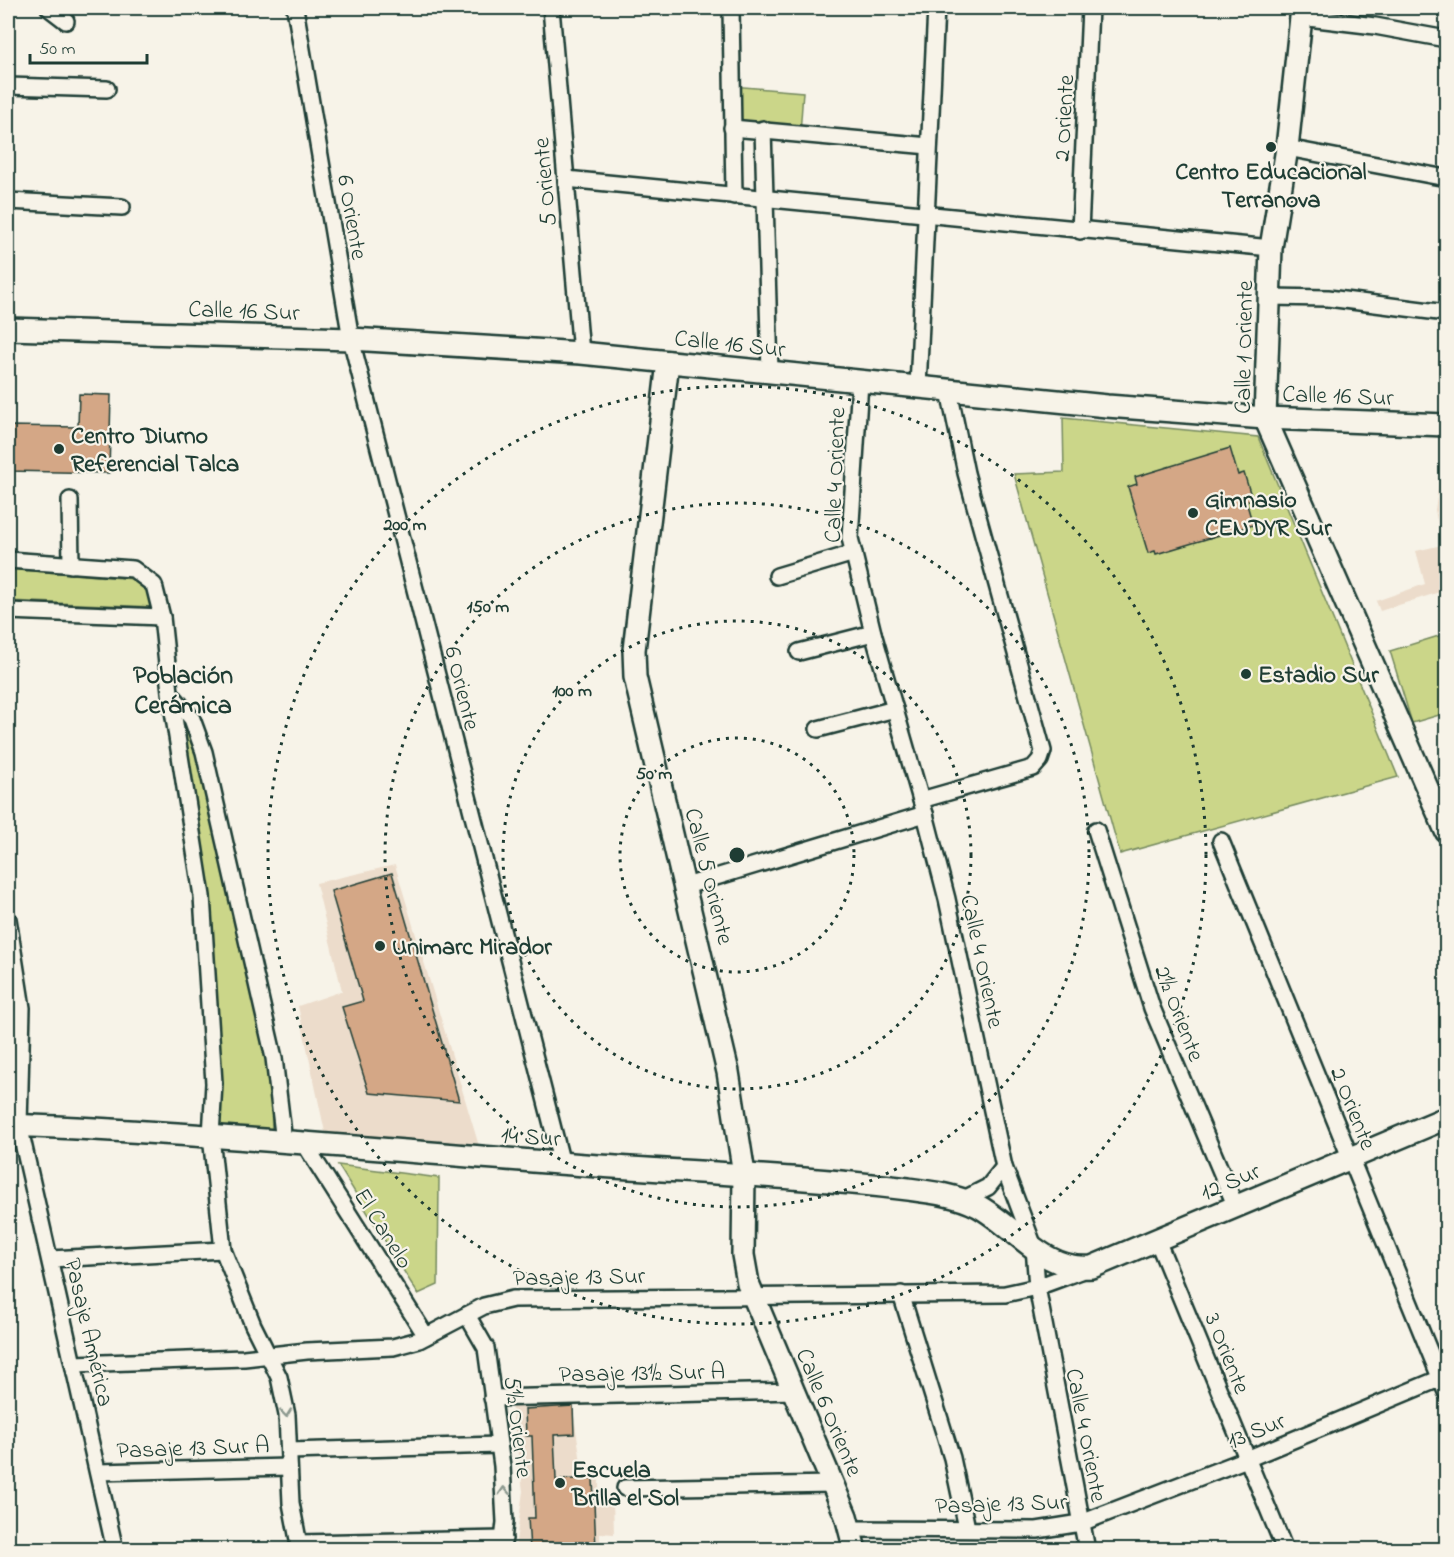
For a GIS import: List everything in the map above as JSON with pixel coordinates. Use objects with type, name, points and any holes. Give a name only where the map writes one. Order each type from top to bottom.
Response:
[{"type":"main road","name":"Calle 1 Oriente","points":[[1301,12],[1287,148],[1270,248],[1264,417],[1446,831]]},
{"type":"main road","name":"Calle 16 Sur","points":[[8,329],[351,339],[581,353],[949,391],[1264,417],[1446,425]]},
{"type":"main road","name":"Calle 5 Oriente","points":[[668,362],[634,662],[638,692],[686,886],[728,1072],[744,1174],[743,1256],[753,1295]]},
{"type":"main road","name":"12 Sur","points":[[1034,1247],[1053,1261],[1064,1265],[1092,1267],[1446,1118]]},
{"type":"main road","name":"14 Sur","points":[[13,1125],[211,1136],[562,1164],[744,1174],[908,1189],[947,1194],[962,1200],[990,1213],[1034,1247]]},
{"type":"main road","name":"Calle 6 Oriente","points":[[753,1295],[853,1539]]},
{"type":"street","points":[[49,8],[66,21]]},
{"type":"street","name":"6 Oriente","points":[[295,8],[351,339],[562,1164]]},
{"type":"street","name":"5 Oriente","points":[[551,8],[581,353]]},
{"type":"street","points":[[731,8],[734,196]]},
{"type":"street","points":[[918,387],[936,8]]},
{"type":"street","name":"2 Oriente","points":[[1080,231],[1090,8]]},
{"type":"street","points":[[1301,12],[1446,39]]},
{"type":"street","points":[[8,87],[107,89]]},
{"type":"street","points":[[732,128],[763,129],[929,146]]},
{"type":"street","points":[[763,129],[770,372]]},
{"type":"street","points":[[1287,148],[1446,178]]},
{"type":"street","points":[[566,179],[1270,248]]},
{"type":"street","points":[[8,201],[122,207]]},
{"type":"street","points":[[1269,297],[1329,298],[1446,313]]},
{"type":"street","name":"Calle 4 Oriente","points":[[860,382],[850,537],[873,633],[947,900],[1004,1167],[1034,1247],[1037,1287],[1087,1550]]},
{"type":"street","points":[[686,886],[1033,768],[1040,760],[1043,751],[966,473],[949,391]]},
{"type":"street","points":[[70,500],[71,565]]},
{"type":"street","points":[[777,576],[854,553]]},
{"type":"street","points":[[8,560],[133,569],[154,585],[162,617],[170,692],[202,896],[214,1083],[211,1136],[224,1250],[253,1325],[271,1357],[285,1402],[291,1503],[299,1546],[503,1544]]},
{"type":"street","points":[[8,610],[162,617]]},
{"type":"street","points":[[799,652],[873,633]]},
{"type":"street","points":[[170,692],[192,720],[204,752],[294,1143]]},
{"type":"street","points":[[818,729],[894,709]]},
{"type":"street","name":"2½ Oriente","points":[[1096,830],[1152,1008],[1236,1207]]},
{"type":"street","name":"2 Oriente","points":[[1221,841],[1445,1382]]},
{"type":"street","points":[[8,919],[22,1008],[13,1125]]},
{"type":"street","name":"Pasaje América","points":[[13,1125],[50,1259],[115,1550]]},
{"type":"street","name":"El Canelo","points":[[294,1143],[426,1336]]},
{"type":"street","points":[[962,1200],[988,1187],[1004,1167]]},
{"type":"street","name":"3 Oriente","points":[[1157,1240],[1285,1550]]},
{"type":"street","points":[[50,1259],[224,1250]]},
{"type":"street","name":"Pasaje 13 Sur","points":[[74,1364],[271,1357],[307,1352],[380,1349],[406,1344],[493,1303],[513,1299],[1005,1294],[1037,1287],[1092,1267]]},
{"type":"street","points":[[901,1294],[952,1458],[967,1528]]},
{"type":"street","name":"5½ Oriente","points":[[467,1315],[486,1348],[504,1488],[503,1544]]},
{"type":"street","name":"13 Sur","points":[[1081,1523],[1445,1382]]},
{"type":"street","name":"Pasaje 13½ Sur A","points":[[492,1398],[794,1391]]},
{"type":"street","points":[[289,1450],[499,1445]]},
{"type":"street","name":"Pasaje 13 Sur A","points":[[98,1472],[289,1467]]},
{"type":"street","points":[[625,1488],[832,1484]]},
{"type":"street","name":"Pasaje 13 Sur","points":[[853,1539],[967,1528],[1037,1530],[1081,1523]]},
{"type":"shaded area","points":[[1445,445],[1446,590],[1380,611],[1376,601],[1425,584],[1416,551],[1442,545],[1435,510]]},
{"type":"shaded area","points":[[395,865],[479,1146],[326,1137],[298,1006],[342,991],[316,883]]},
{"type":"shaded area","name":"Escuela Brilla el Sol","points":[[572,1403],[583,1475],[599,1475],[599,1499],[613,1500],[614,1534],[600,1533],[600,1549],[515,1549],[523,1491],[511,1404]]},
{"type":"green space","points":[[731,86],[803,92],[800,133],[732,128]]},
{"type":"green space","points":[[1063,418],[1258,437],[1398,777],[1120,854],[1014,474],[1064,472]]},
{"type":"green space","points":[[8,569],[135,579],[151,590],[155,607],[8,601]]},
{"type":"green space","points":[[1442,635],[1446,650],[1446,713],[1412,723],[1390,651]]},
{"type":"green space","points":[[176,705],[189,724],[270,1057],[272,1136],[218,1132]]},
{"type":"green space","points":[[338,1165],[439,1178],[438,1285],[418,1294]]},
{"type":"building","name":"Centro Diurno Referencial Talca","points":[[79,394],[111,395],[109,473],[8,471],[8,426],[78,427]]},
{"type":"building","name":"Gimnasio CENDYR Sur","points":[[1230,448],[1238,475],[1244,473],[1252,499],[1246,501],[1253,525],[1156,554],[1155,551],[1148,553],[1128,487],[1137,484],[1135,477]]},
{"type":"building","name":"Unimarc Mirador","points":[[392,873],[459,1101],[369,1093],[342,1007],[363,1001],[331,891]]},
{"type":"building","name":"Escuela Brilla el Sol","points":[[573,1406],[574,1434],[554,1435],[556,1480],[593,1478],[596,1550],[530,1550],[528,1518],[535,1518],[532,1436],[526,1436],[525,1409]]},
{"type":"place","name":"Centro Educacional Terranova","points":[[1271,147]]},
{"type":"place","name":"Centro Diurno Referencial Talca","points":[[59,449]]},
{"type":"place","name":"Gimnasio CENDYR Sur","points":[[1193,513]]},
{"type":"place","name":"Estadio Sur","points":[[1246,674]]},
{"type":"place","name":"Unimarc Mirador","points":[[380,946]]},
{"type":"place","name":"Escuela Brilla el Sol","points":[[560,1483]]},
{"type":"district","name":"Población Cerámica","points":[[183,689]]}]
